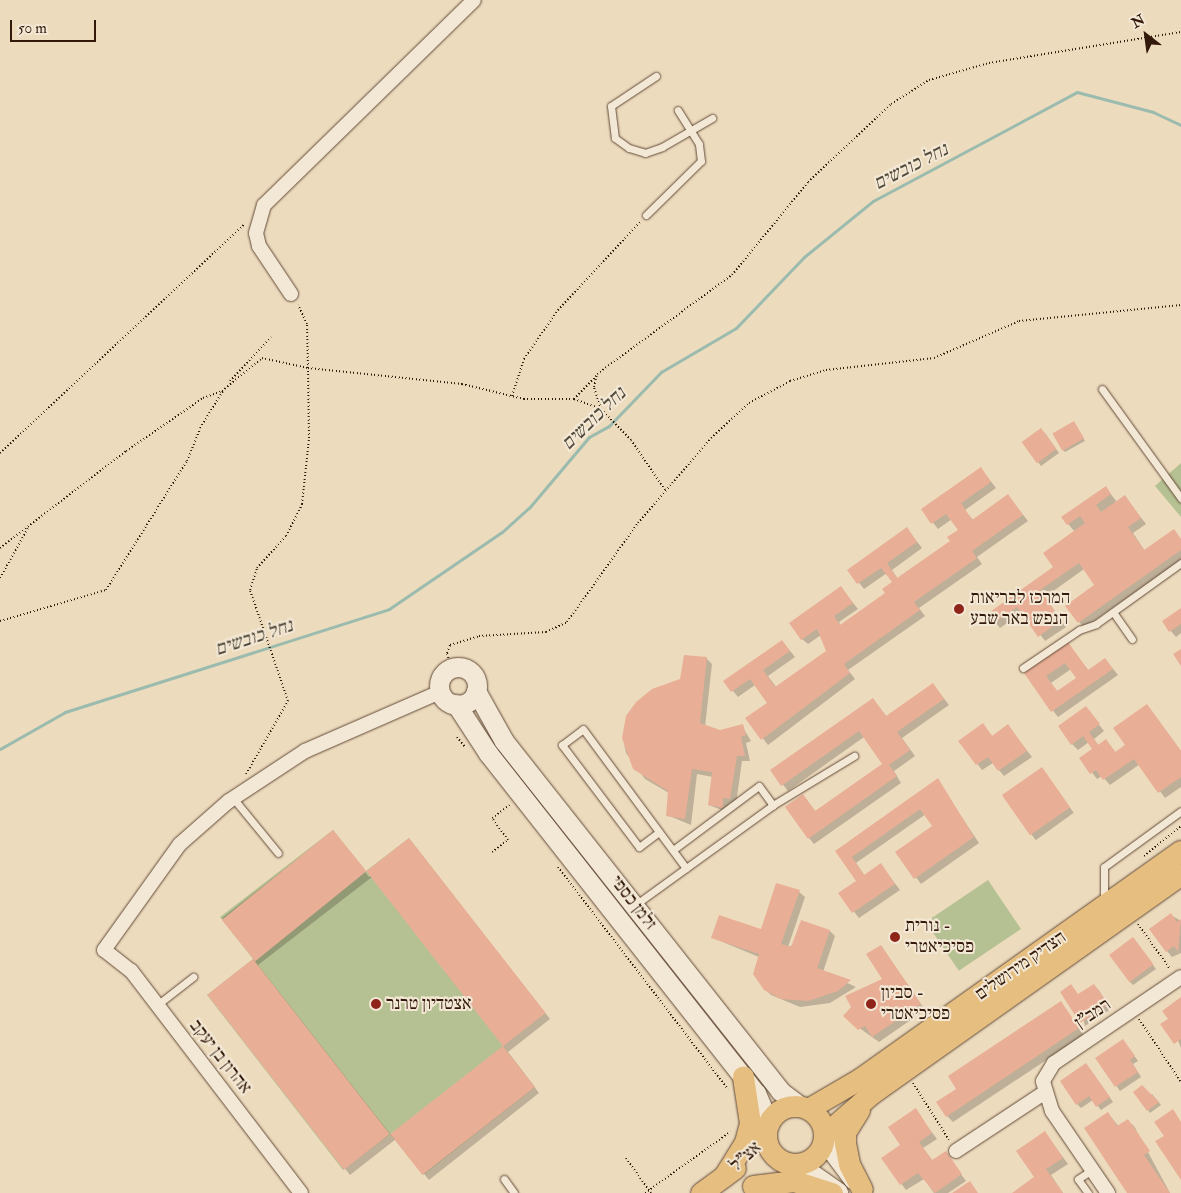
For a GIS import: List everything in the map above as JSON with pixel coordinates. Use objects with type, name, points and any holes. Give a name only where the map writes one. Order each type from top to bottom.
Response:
[{"type":"main road","name":"הצדיק מירושלים","points":[[804,1108],[862,1078],[1181,851]]},
{"type":"main road","name":"הצדיק מירושלים","points":[[824,1137],[872,1093],[1181,874]]},
{"type":"main road","points":[[737,1084],[762,1128],[772,1152],[792,1163],[812,1159],[824,1137],[820,1120],[804,1108],[779,1112],[762,1128]]},
{"type":"main road","points":[[863,1191],[846,1154],[846,1132],[872,1093]]},
{"type":"main road","name":"אצ\"ל","points":[[701,1193],[724,1176],[745,1142],[762,1128]]},
{"type":"main road","name":"אצ\"ל","points":[[748,1189],[792,1163]]},
{"type":"main road","points":[[748,1189],[794,1181],[832,1193]]},
{"type":"street","points":[[291,294],[259,246],[256,233],[264,205],[474,0]]},
{"type":"street","points":[[451,668],[468,670],[476,679],[476,691],[468,701],[456,704],[440,692],[441,678],[451,668]]},
{"type":"street","name":"זלמן כספי","points":[[476,691],[504,741],[780,1091],[804,1108]]},
{"type":"street","points":[[233,797],[305,751],[440,692]]},
{"type":"street","name":"זלמן כספי","points":[[456,704],[515,800],[737,1084]]},
{"type":"street","name":"אהרון בן יעקב","points":[[233,797],[180,844],[126,913],[104,950],[131,971],[301,1193]]},
{"type":"street","name":"רמב\"ן","points":[[1044,1093],[1043,1081],[1054,1063],[1179,978]]},
{"type":"street","points":[[956,1151],[1044,1093],[1108,1193]]},
{"type":"street","points":[[824,1137],[863,1191]]},
{"type":"street","points":[[792,1163],[838,1193]]},
{"type":"lane","points":[[656,76],[611,106],[615,138],[645,153],[712,118]]},
{"type":"lane","points":[[646,215],[701,161],[700,144],[678,110]]},
{"type":"lane","points":[[1102,389],[1181,498]]},
{"type":"lane","points":[[1022,668],[1113,612],[1181,563]]},
{"type":"lane","points":[[1113,612],[1132,638]]},
{"type":"lane","points":[[659,832],[639,847],[562,745],[583,729],[686,868]]},
{"type":"lane","points":[[635,906],[773,805],[854,756]]},
{"type":"lane","points":[[672,850],[759,786],[773,805]]},
{"type":"lane","points":[[233,797],[278,853]]},
{"type":"lane","points":[[1101,909],[1104,867],[1181,811]]},
{"type":"lane","points":[[156,1005],[193,978]]},
{"type":"lane","points":[[1088,1193],[1078,1179],[1092,1170]]},
{"type":"lane","points":[[504,1179],[514,1193]]},
{"type":"path","points":[[574,399],[598,374],[732,275],[808,182],[891,104],[929,80],[989,63],[1181,32]]},
{"type":"path","points":[[0,452],[202,269],[264,205]]},
{"type":"path","points":[[512,396],[524,359],[558,310],[646,215]]},
{"type":"path","points":[[253,783],[244,772],[288,701],[250,590],[252,578],[286,536],[302,504],[310,438],[307,324],[291,294]]},
{"type":"path","points":[[451,668],[447,653],[450,645],[479,636],[546,632],[567,622],[665,490],[710,438],[749,403],[790,381],[826,370],[934,358],[1019,320],[1181,305]]},
{"type":"path","points":[[0,621],[106,590],[187,461],[200,428],[222,391],[271,337]]},
{"type":"path","points":[[0,548],[203,398],[222,391],[262,358],[308,368],[462,384],[512,396],[574,399],[600,410],[631,440],[665,490]]},
{"type":"path","points":[[598,374],[594,387],[600,410]]},
{"type":"path","points":[[0,578],[29,526]]},
{"type":"path","points":[[457,737],[468,752]]},
{"type":"path","points":[[503,798],[515,800]]},
{"type":"path","points":[[515,800],[515,813]]},
{"type":"path","points":[[492,852],[508,840],[492,818],[515,800]]},
{"type":"path","points":[[551,859],[737,1084]]},
{"type":"path","points":[[1129,912],[1179,978]]},
{"type":"path","points":[[1133,1010],[1181,1082]]},
{"type":"path","points":[[904,1070],[956,1151]]},
{"type":"path","points":[[645,1193],[725,1134],[762,1128]]},
{"type":"path","points":[[626,1158],[651,1193]]},
{"type":"green space","points":[[1181,463],[1181,517],[1155,486]]},
{"type":"green space","name":"אצטדיון טרנר","points":[[333,830],[366,871],[409,838],[545,1013],[503,1046],[535,1087],[423,1175],[390,1134],[343,1170],[207,995],[253,959],[220,917]]},
{"type":"green space","points":[[988,880],[1021,929],[959,971],[926,922]]},
{"type":"building","points":[[1074,421],[1084,438],[1062,451],[1052,434]]},
{"type":"building","points":[[1041,428],[1056,449],[1037,463],[1022,442]]},
{"type":"building","points":[[981,467],[991,482],[961,503],[972,520],[1008,494],[1023,515],[972,551],[977,558],[914,602],[920,610],[844,664],[850,673],[761,740],[745,718],[767,703],[750,679],[731,692],[723,681],[782,640],[790,651],[763,670],[775,687],[826,651],[817,629],[801,640],[789,623],[841,586],[853,603],[834,616],[840,625],[885,593],[882,589],[892,582],[881,568],[857,584],[847,570],[907,527],[917,542],[887,563],[897,578],[950,541],[947,537],[958,530],[946,514],[931,524],[921,509]]},
{"type":"building","points":[[1106,486],[1111,494],[1096,505],[1101,512],[1125,495],[1141,518],[1128,527],[1144,550],[1174,529],[1181,539],[1181,550],[1078,623],[1065,606],[1094,585],[1079,563],[1040,590],[1061,620],[1038,637],[1017,607],[993,623],[987,614],[1053,567],[1043,553],[1085,523],[1080,516],[1067,525],[1061,517]]},
{"type":"building","points":[[1181,608],[1181,624],[1169,632],[1162,621]]},
{"type":"building","points":[[1068,642],[1088,670],[1105,658],[1113,669],[1051,712],[1024,673]],"holes":[[[1065,663],[1076,678],[1057,691],[1046,676]]]},
{"type":"building","points":[[1181,649],[1181,666],[1173,654]]},
{"type":"building","points":[[684,655],[707,657],[700,723],[720,730],[743,724],[746,735],[741,737],[745,756],[737,756],[730,799],[723,798],[723,808],[708,805],[712,772],[692,769],[685,819],[666,816],[668,791],[633,769],[622,738],[626,716],[636,702],[652,689],[680,679]]},
{"type":"building","points":[[933,683],[944,699],[897,732],[910,750],[889,765],[897,776],[808,839],[785,807],[803,794],[815,811],[882,764],[859,731],[781,786],[770,770],[873,698],[886,716]]},
{"type":"building","points":[[1147,704],[1181,751],[1181,777],[1158,793],[1134,759],[1103,780],[1096,770],[1090,774],[1079,758],[1092,749],[1083,736],[1071,745],[1058,726],[1086,706],[1100,724],[1089,732],[1098,745],[1106,739],[1115,752],[1125,745],[1113,728]]},
{"type":"building","points":[[983,723],[992,736],[1008,724],[1027,751],[998,771],[988,757],[976,765],[958,741]]},
{"type":"building","points":[[1042,767],[1070,807],[1030,835],[1002,795]]},
{"type":"building","points":[[938,778],[974,837],[914,879],[895,852],[932,826],[920,809],[852,857],[864,875],[881,863],[895,884],[852,913],[838,893],[856,881],[835,851]]},
{"type":"building","points":[[333,830],[366,871],[255,961],[222,920]]},
{"type":"building","points":[[409,838],[546,1013],[503,1046],[366,871]]},
{"type":"building","points":[[776,883],[800,890],[781,944],[791,947],[801,920],[830,930],[817,968],[851,980],[838,991],[808,1001],[781,999],[764,990],[753,974],[759,954],[711,938],[719,915],[761,929]]},
{"type":"building","points":[[1171,913],[1177,922],[1181,919],[1178,952],[1174,946],[1166,952],[1149,929]]},
{"type":"building","points":[[1133,937],[1153,964],[1130,982],[1109,955]]},
{"type":"building","points":[[881,945],[921,1004],[872,1037],[865,1026],[858,1030],[843,1016],[851,1007],[845,996],[882,979],[866,954]]},
{"type":"building","points":[[253,959],[390,1134],[344,1170],[207,995]]},
{"type":"building","points":[[1071,984],[1078,994],[1094,984],[1108,1004],[1080,1023],[1060,992]]},
{"type":"building","points":[[1181,997],[1181,1039],[1174,1044],[1160,1024],[1168,1019],[1162,1011]]},
{"type":"building","points":[[1061,1001],[1079,1028],[946,1117],[936,1102],[956,1089],[948,1076]]},
{"type":"building","points":[[1123,1039],[1135,1056],[1130,1060],[1138,1072],[1115,1087],[1095,1058]]},
{"type":"building","points":[[503,1046],[535,1087],[422,1175],[390,1134]]},
{"type":"building","points":[[1086,1063],[1110,1097],[1096,1107],[1089,1096],[1076,1105],[1060,1081]]},
{"type":"building","points":[[1142,1085],[1159,1102],[1147,1111],[1133,1092]]},
{"type":"building","points":[[916,1108],[932,1133],[919,1142],[932,1160],[946,1151],[962,1174],[935,1193],[918,1173],[900,1185],[881,1158],[900,1145],[888,1127]]},
{"type":"building","points":[[1173,1109],[1181,1122],[1181,1180],[1155,1141],[1164,1136],[1154,1122]]},
{"type":"building","points":[[1108,1112],[1117,1126],[1128,1119],[1150,1151],[1144,1155],[1170,1193],[1127,1193],[1084,1128]]},
{"type":"building","points":[[1045,1131],[1063,1158],[1046,1169],[1063,1193],[1012,1193],[1034,1177],[1016,1151]]},
{"type":"building","points":[[970,1181],[978,1193],[952,1193]]},
{"type":"waterway","name":"נחל כובשים","points":[[0,749],[65,712],[389,609],[502,532],[529,508],[589,437],[609,426],[661,372],[736,328],[804,257],[873,201],[1077,92],[1153,112],[1181,125]]},
{"type":"place","name":"המרכז לבריאות הנפש באר שבע","points":[[959,609]]},
{"type":"place","name":"נורית - פסיכיאטרי","points":[[895,937]]},
{"type":"place","name":"אצטדיון טרנר","points":[[376,1004]]},
{"type":"place","name":"סביון - פסיכיאטרי","points":[[871,1004]]}]
